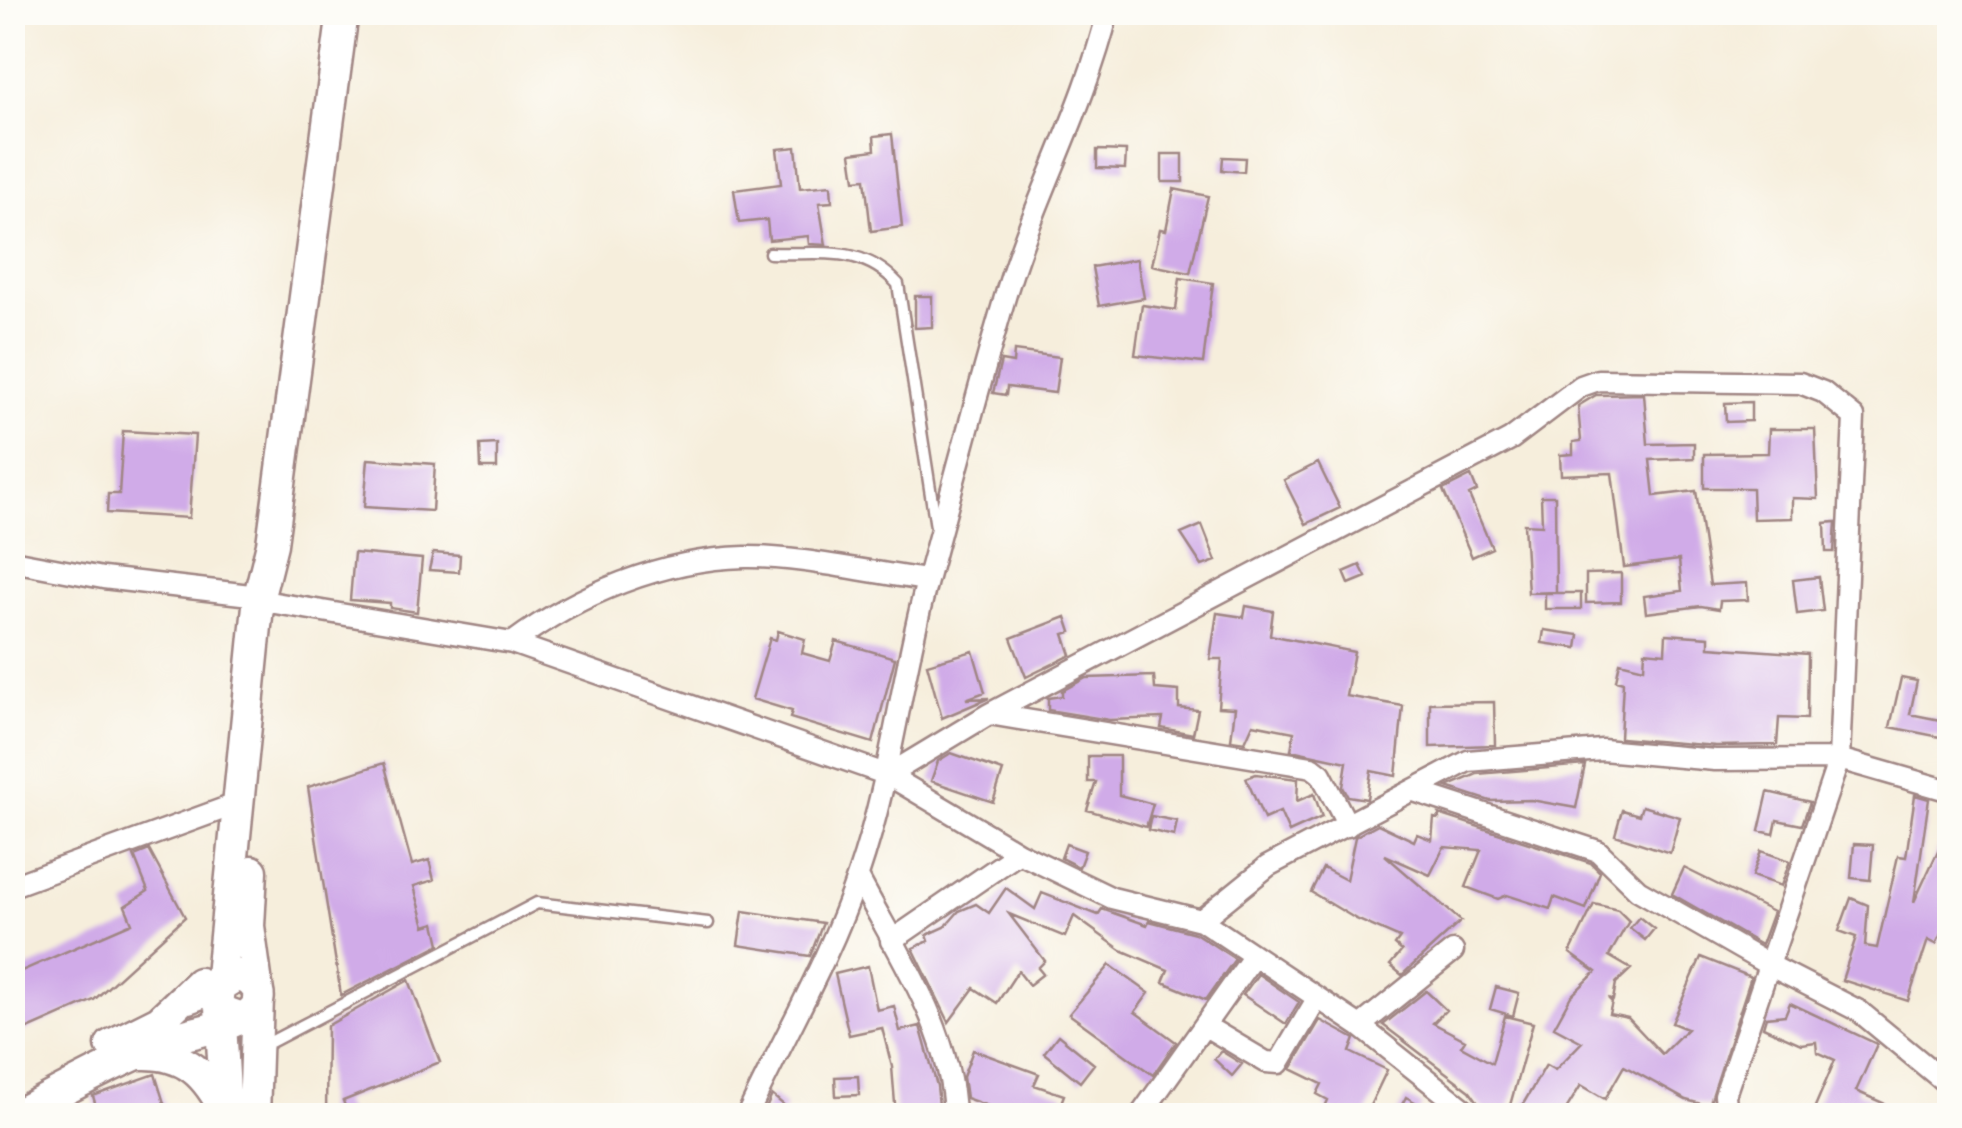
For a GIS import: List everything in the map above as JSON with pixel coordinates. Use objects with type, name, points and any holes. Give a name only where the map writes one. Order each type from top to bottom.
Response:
[{"type":"main road","points":[[235,1115],[236,1004],[228,916],[239,803],[343,12]]},
{"type":"main road","points":[[235,1115],[255,1050],[236,1004],[249,926],[266,600]]},
{"type":"main road","points":[[12,1093],[159,1021],[188,998],[209,969],[228,916]]},
{"type":"main road","points":[[188,998],[236,1004]]},
{"type":"main road","points":[[14,1116],[236,1004]]},
{"type":"main road","points":[[137,1054],[162,1053],[202,1073],[235,1115]]},
{"type":"street","points":[[747,1116],[825,957],[858,877],[888,775],[928,580],[1004,300],[1051,168],[1077,114],[1108,12]]},
{"type":"street","points":[[888,775],[988,714],[1511,439],[1581,386],[1598,380],[1800,383],[1823,392],[1854,417],[1838,759],[1725,1094],[1728,1116]]},
{"type":"street","points":[[512,644],[569,604],[664,569],[705,562],[746,557],[928,580]]},
{"type":"street","points":[[12,561],[266,600],[512,644],[888,775],[1019,852],[1112,898],[1201,920],[1360,1026],[1473,1116]]},
{"type":"street","points":[[988,714],[1312,766],[1321,774],[1348,826]]},
{"type":"street","points":[[1201,920],[1268,866],[1468,761],[1602,750],[1715,760],[1838,759],[1950,791]]},
{"type":"street","points":[[1414,791],[1598,851],[1638,890],[1768,966],[1859,1011],[1950,1086]]},
{"type":"street","points":[[12,886],[239,803]]},
{"type":"street","points":[[891,941],[1019,852]]},
{"type":"street","points":[[858,877],[914,980],[942,1052],[954,1116]]},
{"type":"street","points":[[1360,1026],[1453,951]]},
{"type":"street","points":[[1140,1116],[1207,1027],[1253,957]]},
{"type":"street","points":[[1207,1027],[1266,1062],[1279,1063],[1317,999]]},
{"type":"lane","points":[[770,253],[862,256],[878,264],[898,284],[940,546]]},
{"type":"lane","points":[[255,1050],[537,903],[708,922]]},
{"type":"building","points":[[892,134],[902,227],[871,231],[865,179],[855,180],[851,153],[875,150],[874,136]]},
{"type":"building","points":[[796,147],[800,188],[831,185],[832,202],[819,203],[826,245],[809,244],[808,236],[769,240],[767,220],[739,223],[734,190],[781,184],[777,149]]},
{"type":"building","points":[[1097,150],[1126,151],[1125,169],[1097,168]]},
{"type":"building","points":[[1162,154],[1183,154],[1183,182],[1162,182]]},
{"type":"building","points":[[1223,157],[1245,158],[1244,172],[1222,170]]},
{"type":"building","points":[[1174,189],[1208,196],[1190,273],[1152,265],[1160,229],[1166,230]]},
{"type":"building","points":[[1137,259],[1144,298],[1099,306],[1092,267]]},
{"type":"building","points":[[1180,278],[1213,283],[1203,363],[1135,355],[1142,305],[1176,310]]},
{"type":"building","points":[[915,296],[932,296],[932,327],[915,328]]},
{"type":"building","points":[[1014,351],[1060,357],[1055,393],[1007,387],[1006,395],[993,393],[1001,361],[1013,363]]},
{"type":"building","points":[[1644,394],[1648,444],[1694,443],[1694,458],[1650,460],[1654,496],[1696,491],[1710,585],[1747,583],[1748,600],[1720,601],[1719,609],[1701,606],[1646,613],[1644,596],[1682,591],[1679,560],[1624,567],[1612,473],[1561,475],[1560,455],[1573,454],[1573,442],[1581,441],[1578,406],[1596,395]]},
{"type":"building","points":[[1751,402],[1751,421],[1726,422],[1725,403]]},
{"type":"building","points":[[1769,429],[1815,429],[1818,499],[1792,498],[1792,518],[1753,519],[1752,488],[1704,488],[1704,454],[1768,453]]},
{"type":"building","points":[[123,431],[195,435],[189,518],[107,513],[108,494],[119,494]]},
{"type":"building","points":[[497,444],[497,468],[481,468],[480,445]]},
{"type":"building","points":[[368,459],[435,464],[432,511],[364,507]]},
{"type":"building","points":[[1318,463],[1340,508],[1306,524],[1284,480]]},
{"type":"building","points":[[1471,476],[1477,491],[1469,495],[1492,548],[1472,557],[1443,490]]},
{"type":"building","points":[[1541,496],[1555,496],[1556,592],[1528,593],[1524,524],[1542,525]]},
{"type":"building","points":[[1836,522],[1834,552],[1826,552],[1825,523]]},
{"type":"building","points":[[1202,525],[1216,561],[1202,566],[1181,534]]},
{"type":"building","points":[[354,553],[422,559],[417,612],[390,608],[390,603],[350,600]]},
{"type":"building","points":[[433,553],[460,555],[459,572],[429,570]]},
{"type":"building","points":[[1360,565],[1366,577],[1349,584],[1344,572]]},
{"type":"building","points":[[1621,573],[1621,602],[1586,603],[1586,574]]},
{"type":"building","points":[[1819,577],[1823,611],[1797,614],[1793,580]]},
{"type":"building","points":[[1545,593],[1581,593],[1581,609],[1545,609]]},
{"type":"building","points":[[1246,606],[1273,611],[1270,635],[1354,652],[1346,696],[1403,706],[1396,776],[1371,771],[1367,799],[1348,796],[1343,787],[1347,762],[1291,750],[1294,732],[1253,724],[1245,742],[1231,740],[1235,708],[1218,707],[1222,659],[1210,659],[1217,613],[1244,617]]},
{"type":"building","points":[[1066,617],[1071,632],[1064,634],[1071,655],[1026,677],[1011,638]]},
{"type":"building","points":[[1544,630],[1579,635],[1577,648],[1542,643]]},
{"type":"building","points":[[778,631],[805,639],[802,653],[830,661],[836,641],[895,658],[873,743],[790,718],[792,711],[752,699],[770,638],[776,640]]},
{"type":"building","points":[[1666,634],[1709,637],[1709,647],[1808,654],[1807,719],[1779,718],[1777,745],[1716,746],[1620,738],[1623,682],[1616,680],[1620,662],[1644,668],[1645,651],[1665,653]]},
{"type":"building","points":[[973,651],[985,692],[966,699],[989,698],[942,718],[927,664]]},
{"type":"building","points":[[1154,676],[1155,689],[1179,691],[1179,708],[1198,710],[1193,734],[1161,728],[1163,718],[1109,720],[1048,710],[1048,698],[1062,696],[1062,691],[1086,678]]},
{"type":"building","points":[[1901,678],[1917,681],[1910,714],[1950,722],[1950,739],[1890,727]]},
{"type":"building","points":[[1494,702],[1495,745],[1430,747],[1430,703]]},
{"type":"building","points":[[951,753],[1003,771],[993,802],[931,781],[938,761]]},
{"type":"building","points":[[1088,756],[1119,756],[1119,795],[1153,804],[1146,827],[1087,810],[1096,782],[1088,782]]},
{"type":"building","points":[[384,763],[412,865],[429,860],[434,880],[414,886],[425,926],[435,923],[440,944],[341,995],[308,787]]},
{"type":"building","points":[[1585,765],[1576,808],[1531,800],[1490,801],[1447,787],[1477,774]]},
{"type":"building","points":[[1256,774],[1298,779],[1297,801],[1314,794],[1322,817],[1289,832],[1280,812],[1264,819],[1246,778]]},
{"type":"building","points":[[1768,792],[1810,802],[1802,825],[1777,820],[1774,834],[1759,831]]},
{"type":"building","points":[[1915,795],[1929,799],[1914,902],[1950,825],[1950,899],[1942,932],[1936,944],[1928,940],[1908,1001],[1842,980],[1856,937],[1839,931],[1851,898],[1868,905],[1865,946],[1877,948],[1898,856],[1906,857]]},
{"type":"building","points":[[1642,806],[1680,817],[1670,853],[1615,835],[1622,810],[1639,815]]},
{"type":"building","points":[[1439,814],[1591,863],[1600,872],[1586,909],[1554,897],[1550,909],[1507,895],[1498,899],[1466,887],[1481,850],[1444,847],[1430,875],[1385,855],[1461,921],[1402,975],[1390,965],[1402,951],[1395,945],[1400,938],[1356,919],[1311,892],[1323,868],[1346,880],[1355,837],[1378,824],[1414,841],[1417,834],[1432,840],[1434,818],[1439,819]]},
{"type":"building","points":[[1151,816],[1177,821],[1174,836],[1148,830]]},
{"type":"building","points":[[1066,844],[1085,851],[1079,867],[1061,858]]},
{"type":"building","points":[[1854,844],[1873,845],[1870,880],[1851,878]]},
{"type":"building","points":[[149,850],[185,917],[94,1000],[12,1036],[12,975],[132,923],[125,906],[148,891],[134,856]]},
{"type":"building","points":[[1761,851],[1790,861],[1781,886],[1752,876]]},
{"type":"building","points":[[1684,868],[1773,912],[1761,945],[1672,894]]},
{"type":"building","points":[[1006,888],[1035,909],[1042,893],[1098,915],[1102,909],[1147,925],[1149,921],[1195,933],[1235,959],[1206,1000],[1163,982],[1168,970],[1121,950],[1074,916],[1065,937],[1009,914],[1045,961],[1038,968],[1043,974],[1029,985],[1018,971],[997,1003],[974,988],[949,1022],[913,948],[929,941],[927,935],[945,927],[959,911],[976,904],[989,913]]},
{"type":"building","points":[[1594,904],[1618,910],[1629,921],[1609,956],[1631,969],[1616,983],[1613,1000],[1608,998],[1612,1002],[1609,1014],[1628,1018],[1662,1054],[1687,1029],[1672,1023],[1701,957],[1751,977],[1709,1106],[1686,1100],[1624,1066],[1605,1099],[1581,1085],[1562,1116],[1516,1116],[1546,1065],[1555,1070],[1582,1042],[1554,1027],[1571,996],[1596,972],[1570,953]]},
{"type":"building","points":[[743,911],[823,923],[810,956],[738,945]]},
{"type":"building","points":[[1639,917],[1654,929],[1645,940],[1630,928]]},
{"type":"building","points":[[1110,965],[1149,993],[1135,1012],[1176,1042],[1153,1075],[1069,1014]]},
{"type":"building","points":[[868,966],[877,1010],[894,1006],[900,1031],[920,1026],[937,1086],[940,1116],[896,1116],[892,1067],[882,1028],[849,1035],[835,974]]},
{"type":"building","points":[[1258,974],[1299,1002],[1286,1024],[1243,995]]},
{"type":"building","points":[[409,980],[440,1062],[343,1101],[349,1116],[326,1116],[327,1026]]},
{"type":"building","points":[[1496,987],[1519,993],[1513,1016],[1490,1009]]},
{"type":"building","points":[[1426,991],[1446,1010],[1433,1023],[1465,1040],[1461,1046],[1492,1063],[1505,1016],[1533,1023],[1507,1116],[1486,1113],[1470,1091],[1383,1025]]},
{"type":"building","points":[[1790,1003],[1877,1044],[1856,1091],[1912,1116],[1811,1116],[1835,1060],[1817,1052],[1816,1042],[1801,1044],[1763,1027],[1766,1017],[1785,1015]]},
{"type":"building","points":[[1320,1020],[1355,1039],[1350,1052],[1387,1070],[1365,1116],[1342,1116],[1325,1107],[1328,1100],[1317,1094],[1322,1084],[1291,1069]]},
{"type":"building","points":[[1058,1035],[1094,1064],[1080,1082],[1044,1053]]},
{"type":"building","points":[[973,1050],[1039,1074],[1034,1085],[1064,1095],[1056,1116],[1015,1116],[966,1098],[963,1077]]},
{"type":"building","points":[[1221,1051],[1242,1064],[1232,1076],[1214,1059]]},
{"type":"building","points":[[155,1074],[168,1116],[99,1116],[93,1096]]},
{"type":"building","points":[[858,1076],[859,1095],[836,1096],[835,1077]]},
{"type":"building","points":[[772,1095],[786,1107],[779,1116],[764,1113]]},
{"type":"building","points":[[1406,1097],[1422,1106],[1416,1116],[1396,1116]]}]
